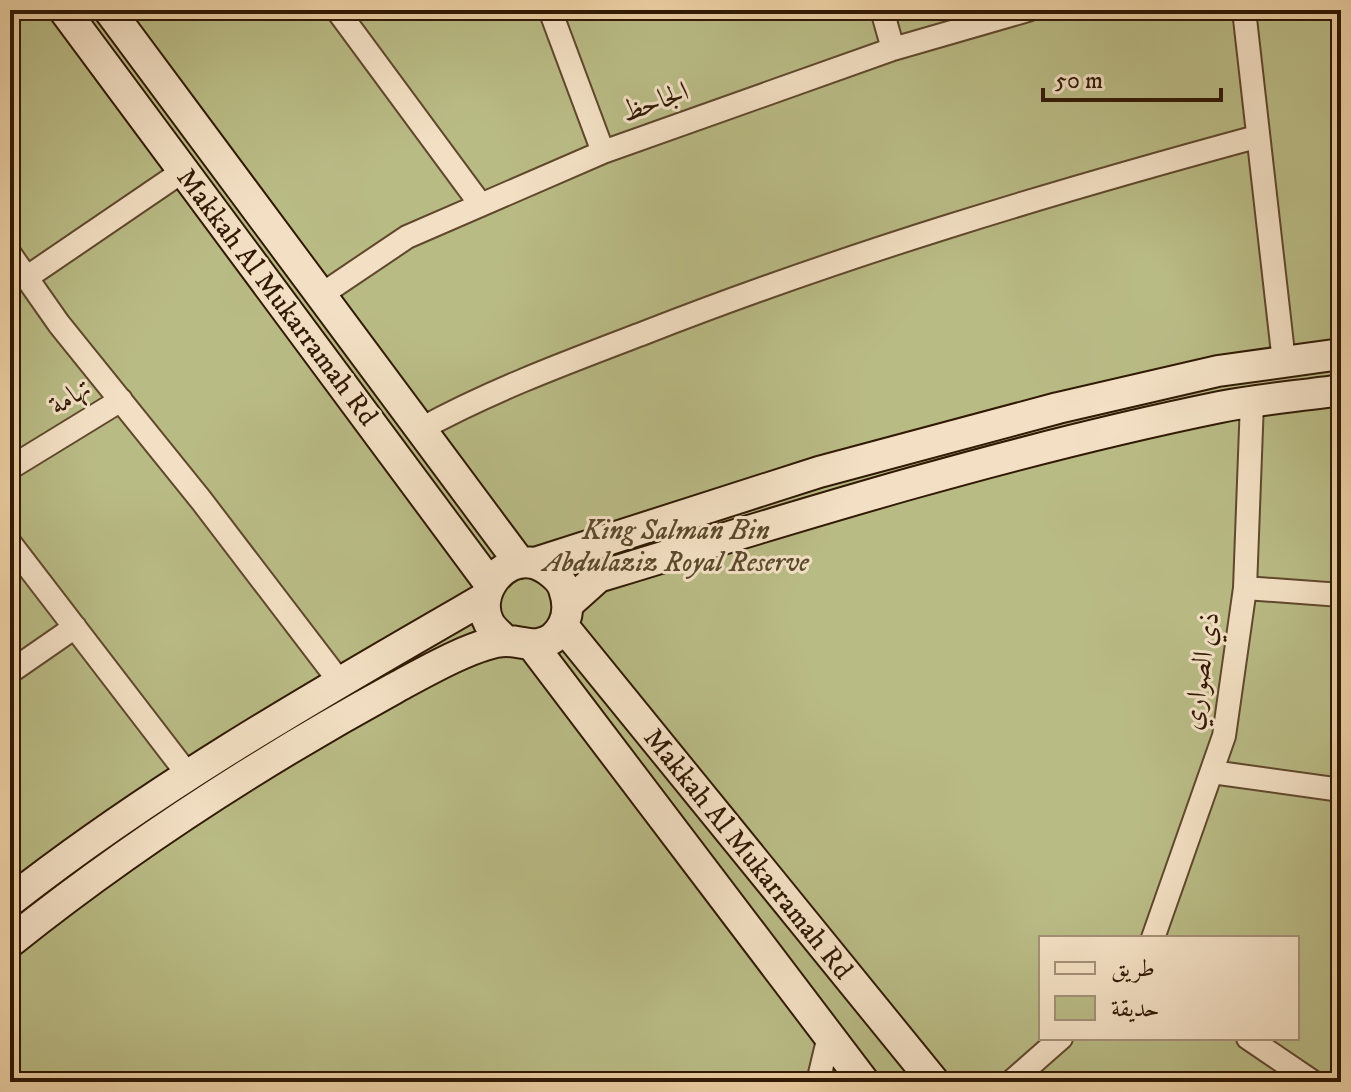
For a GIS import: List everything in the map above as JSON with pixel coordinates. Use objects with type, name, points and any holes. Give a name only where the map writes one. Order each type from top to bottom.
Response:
[{"type":"street","name":"Makkah Al Mukarramah Rd","points":[[64,10],[487,591]]},
{"type":"street","name":"Makkah Al Mukarramah Rd","points":[[109,10],[421,429],[528,563]]},
{"type":"street","points":[[337,10],[481,205]]},
{"type":"street","points":[[550,10],[603,152]]},
{"type":"street","points":[[882,10],[893,49]]},
{"type":"street","points":[[1244,10],[1256,137],[1284,362]]},
{"type":"street","name":"الجاحظ","points":[[321,295],[407,237],[603,152],[893,49],[1017,12]]},
{"type":"street","points":[[421,429],[476,398],[757,288],[1120,174],[1256,137]]},
{"type":"street","points":[[26,278],[183,171]]},
{"type":"street","points":[[10,254],[340,682]]},
{"type":"street","points":[[10,901],[74,851],[189,776],[487,591],[502,570],[834,468],[1058,408],[1218,371],[1341,354]]},
{"type":"street","points":[[10,942],[86,882],[307,737],[441,663],[551,639],[566,614],[598,577],[827,507],[1065,443],[1252,402],[1341,390]]},
{"type":"street","name":"تهامة","points":[[10,468],[121,400]]},
{"type":"street","name":"ذي الصواري","points":[[1154,936],[1224,736],[1245,588],[1252,402]]},
{"type":"street","points":[[10,543],[189,776]]},
{"type":"street","points":[[528,563],[561,579],[566,614]]},
{"type":"street","points":[[1245,588],[1341,595]]},
{"type":"street","points":[[487,591],[488,622],[519,644]]},
{"type":"street","name":"Makkah Al Mukarramah Rd","points":[[566,614],[934,1082]]},
{"type":"street","points":[[10,672],[75,627]]},
{"type":"street","name":"Makkah Al Mukarramah Rd","points":[[519,644],[864,1082]]},
{"type":"street","points":[[1212,772],[1341,790]]},
{"type":"street","points":[[818,1082],[829,1036]]},
{"type":"street","points":[[1011,1082],[1059,1040]]},
{"type":"street","points":[[1251,1040],[1313,1082]]},
{"type":"green space","name":"King Salman Bin Abdulaziz Royal Reserve","points":[[10,10],[1341,10],[1341,1082],[10,1082]]}]
